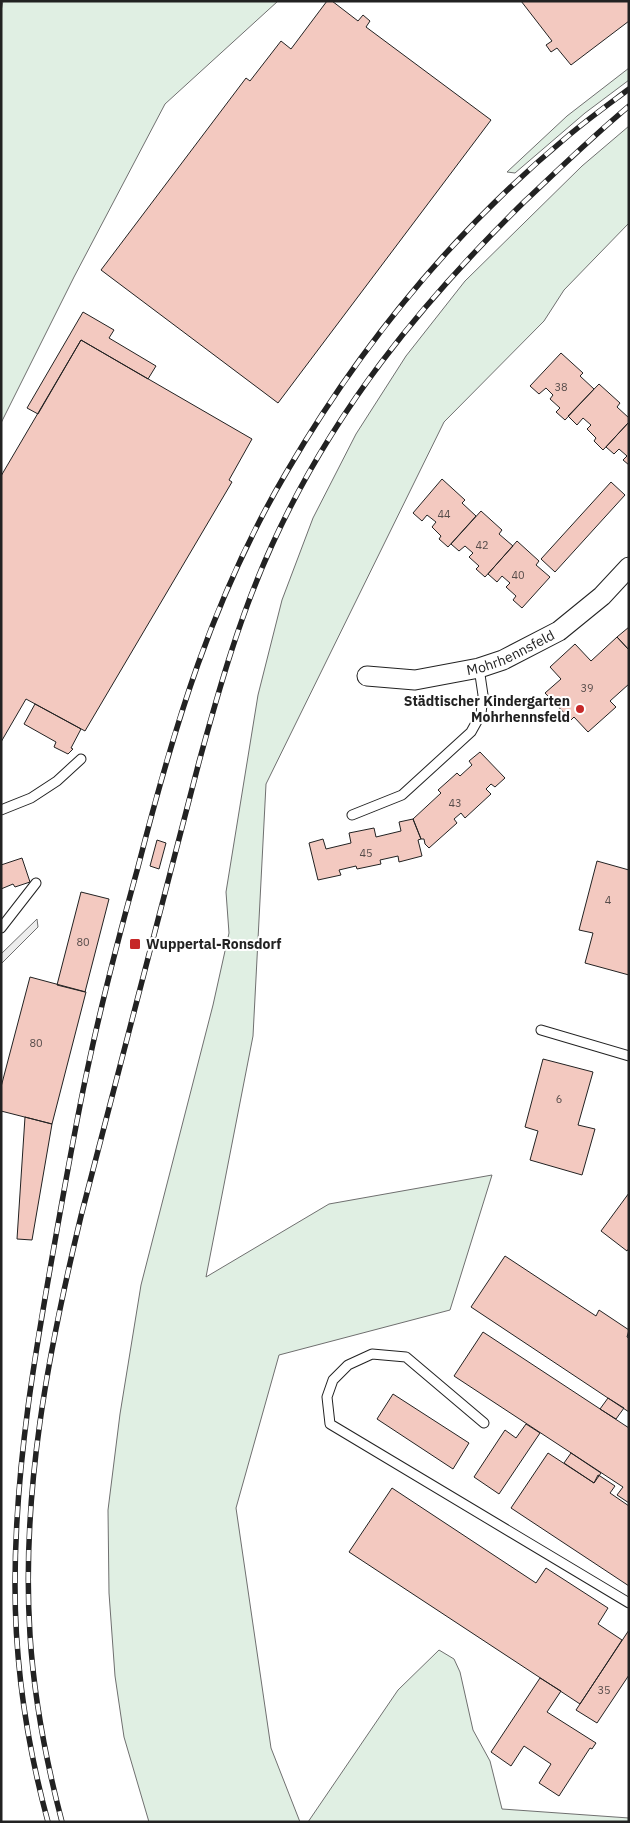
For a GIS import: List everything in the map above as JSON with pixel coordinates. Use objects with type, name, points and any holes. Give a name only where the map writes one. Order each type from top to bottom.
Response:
[{"type":"street","name":"Mohrhennsfeld","points":[[367,676],[415,680],[479,668],[503,660],[559,631],[602,596],[629,568]]},
{"type":"lane","points":[[352,815],[402,795],[471,732],[481,714],[483,695],[479,668]]},
{"type":"lane","points":[[1,810],[31,798],[57,781],[81,759]]},
{"type":"lane","points":[[1,928],[36,883]]},
{"type":"lane","points":[[541,1030],[629,1056]]},
{"type":"lane","points":[[484,1424],[406,1357],[372,1354],[348,1365],[333,1380],[328,1397],[330,1424],[629,1603]]},
{"type":"green space","points":[[3,1],[278,1],[165,104],[74,277],[1,423],[1,11]]},
{"type":"green space","points":[[629,68],[629,80],[585,113],[515,173],[507,172],[567,116]]},
{"type":"green space","points":[[629,126],[629,223],[564,290],[544,321],[444,422],[266,784],[253,1036],[206,1277],[329,1204],[492,1175],[450,1310],[279,1355],[236,1508],[271,1748],[300,1822],[149,1822],[124,1737],[115,1676],[109,1593],[108,1510],[120,1414],[141,1285],[213,1005],[229,933],[226,892],[258,695],[282,600],[313,518],[356,434],[406,356],[465,281],[582,166]]},
{"type":"green space","points":[[439,1650],[454,1659],[460,1672],[473,1730],[490,1761],[502,1809],[629,1818],[629,1822],[308,1822],[398,1690]]},
{"type":"shaded area","points":[[37,919],[38,927],[1,964],[1,954]]},
{"type":"building","points":[[327,1],[332,1],[358,21],[363,15],[370,21],[366,27],[491,120],[278,403],[101,270],[246,78],[250,81],[281,41],[291,49]]},
{"type":"building","points":[[521,1],[629,1],[629,21],[571,65],[557,48],[551,52],[546,45],[552,41]]},
{"type":"building","points":[[83,312],[114,330],[109,338],[156,366],[148,379],[81,340],[38,414],[27,408]]},
{"type":"building","points":[[81,340],[252,439],[229,480],[232,482],[85,731],[26,699],[1,742],[1,476]]},
{"type":"building","points":[[561,353],[583,373],[580,376],[594,389],[565,420],[556,412],[560,408],[550,399],[553,395],[546,388],[539,394],[530,386]]},
{"type":"building","points":[[599,384],[620,403],[617,407],[629,418],[629,422],[603,450],[594,441],[596,438],[587,429],[591,425],[583,418],[577,425],[568,416]]},
{"type":"building","points":[[629,422],[629,465],[623,460],[627,456],[619,449],[614,454],[606,447]]},
{"type":"building","points":[[442,479],[465,500],[462,503],[476,516],[448,547],[439,539],[441,536],[432,527],[436,522],[427,515],[422,521],[413,513]]},
{"type":"building","points":[[611,482],[625,495],[555,572],[541,559]]},
{"type":"building","points":[[481,511],[502,530],[499,534],[513,546],[485,577],[476,569],[479,566],[469,557],[473,553],[465,546],[459,551],[451,544]]},
{"type":"building","points":[[517,541],[539,561],[536,565],[550,577],[522,608],[513,600],[516,596],[506,587],[510,583],[502,576],[497,582],[488,574]]},
{"type":"building","points":[[629,627],[629,650],[617,637]]},
{"type":"building","points":[[617,637],[629,650],[629,684],[610,701],[616,707],[588,732],[574,717],[571,720],[545,693],[561,679],[550,667],[575,644],[591,661]]},
{"type":"building","points":[[35,704],[81,729],[71,748],[73,749],[68,754],[54,747],[56,742],[24,724]]},
{"type":"building","points":[[480,752],[505,778],[495,787],[491,784],[486,789],[491,794],[465,818],[461,813],[454,819],[457,823],[429,848],[425,844],[424,839],[421,839],[413,819],[441,793],[438,790],[457,773],[460,776],[472,765],[469,761]]},
{"type":"building","points":[[413,819],[421,839],[418,840],[422,856],[399,862],[398,856],[380,860],[381,864],[357,869],[356,866],[339,870],[341,875],[318,880],[309,843],[323,839],[326,849],[351,843],[349,833],[374,828],[376,837],[401,831],[399,822]]},
{"type":"building","points":[[157,840],[166,843],[159,869],[150,866]]},
{"type":"building","points":[[22,858],[30,882],[15,887],[13,884],[1,889],[1,865]]},
{"type":"building","points":[[597,861],[629,870],[629,975],[585,963],[593,933],[579,930]]},
{"type":"building","points":[[81,892],[109,899],[85,992],[57,985]]},
{"type":"building","points":[[30,977],[86,992],[52,1124],[1,1111],[1,1087]]},
{"type":"building","points":[[543,1059],[593,1072],[578,1125],[595,1129],[582,1175],[530,1160],[538,1131],[525,1127]]},
{"type":"building","points":[[25,1117],[52,1124],[32,1240],[17,1239]]},
{"type":"building","points":[[629,1193],[629,1248],[627,1251],[601,1231]]},
{"type":"building","points":[[505,1256],[596,1316],[599,1310],[629,1330],[627,1337],[629,1338],[629,1412],[471,1307]]},
{"type":"building","points":[[483,1332],[629,1428],[629,1503],[617,1495],[623,1487],[454,1376]]},
{"type":"building","points":[[393,1394],[469,1443],[453,1469],[377,1419]]},
{"type":"building","points":[[608,1398],[624,1408],[616,1419],[600,1409]]},
{"type":"building","points":[[526,1424],[540,1433],[499,1494],[474,1477],[505,1430],[516,1438]]},
{"type":"building","points":[[548,1453],[594,1483],[598,1475],[600,1476],[615,1486],[610,1493],[629,1506],[629,1586],[511,1508]]},
{"type":"building","points":[[571,1453],[601,1473],[594,1483],[564,1463]]},
{"type":"building","points":[[392,1488],[536,1583],[546,1568],[608,1608],[598,1624],[622,1640],[580,1704],[349,1552]]},
{"type":"building","points":[[629,1630],[629,1675],[597,1723],[576,1710]]},
{"type":"building","points":[[540,1678],[561,1691],[547,1712],[596,1743],[592,1749],[590,1748],[559,1796],[539,1783],[551,1764],[524,1746],[511,1766],[491,1752]]},
{"type":"railway","points":[[48,1822],[28,1734],[17,1645],[16,1538],[23,1444],[44,1305],[89,1062],[125,916],[181,714],[216,616],[260,520],[286,473],[345,380],[412,292],[487,210],[526,172],[568,136],[629,89]]},
{"type":"railway","points":[[62,1822],[42,1729],[34,1682],[30,1635],[28,1582],[30,1529],[33,1476],[40,1424],[58,1319],[81,1216],[199,762],[231,652],[260,571],[296,496],[322,449],[382,361],[450,279],[486,240],[563,165],[629,106]]},
{"type":"place","name":"Städtischer Kindergarten Mohrhennsfeld","points":[[580,709]]},
{"type":"place","name":"Wuppertal-Ronsdorf","points":[[135,944]]}]
